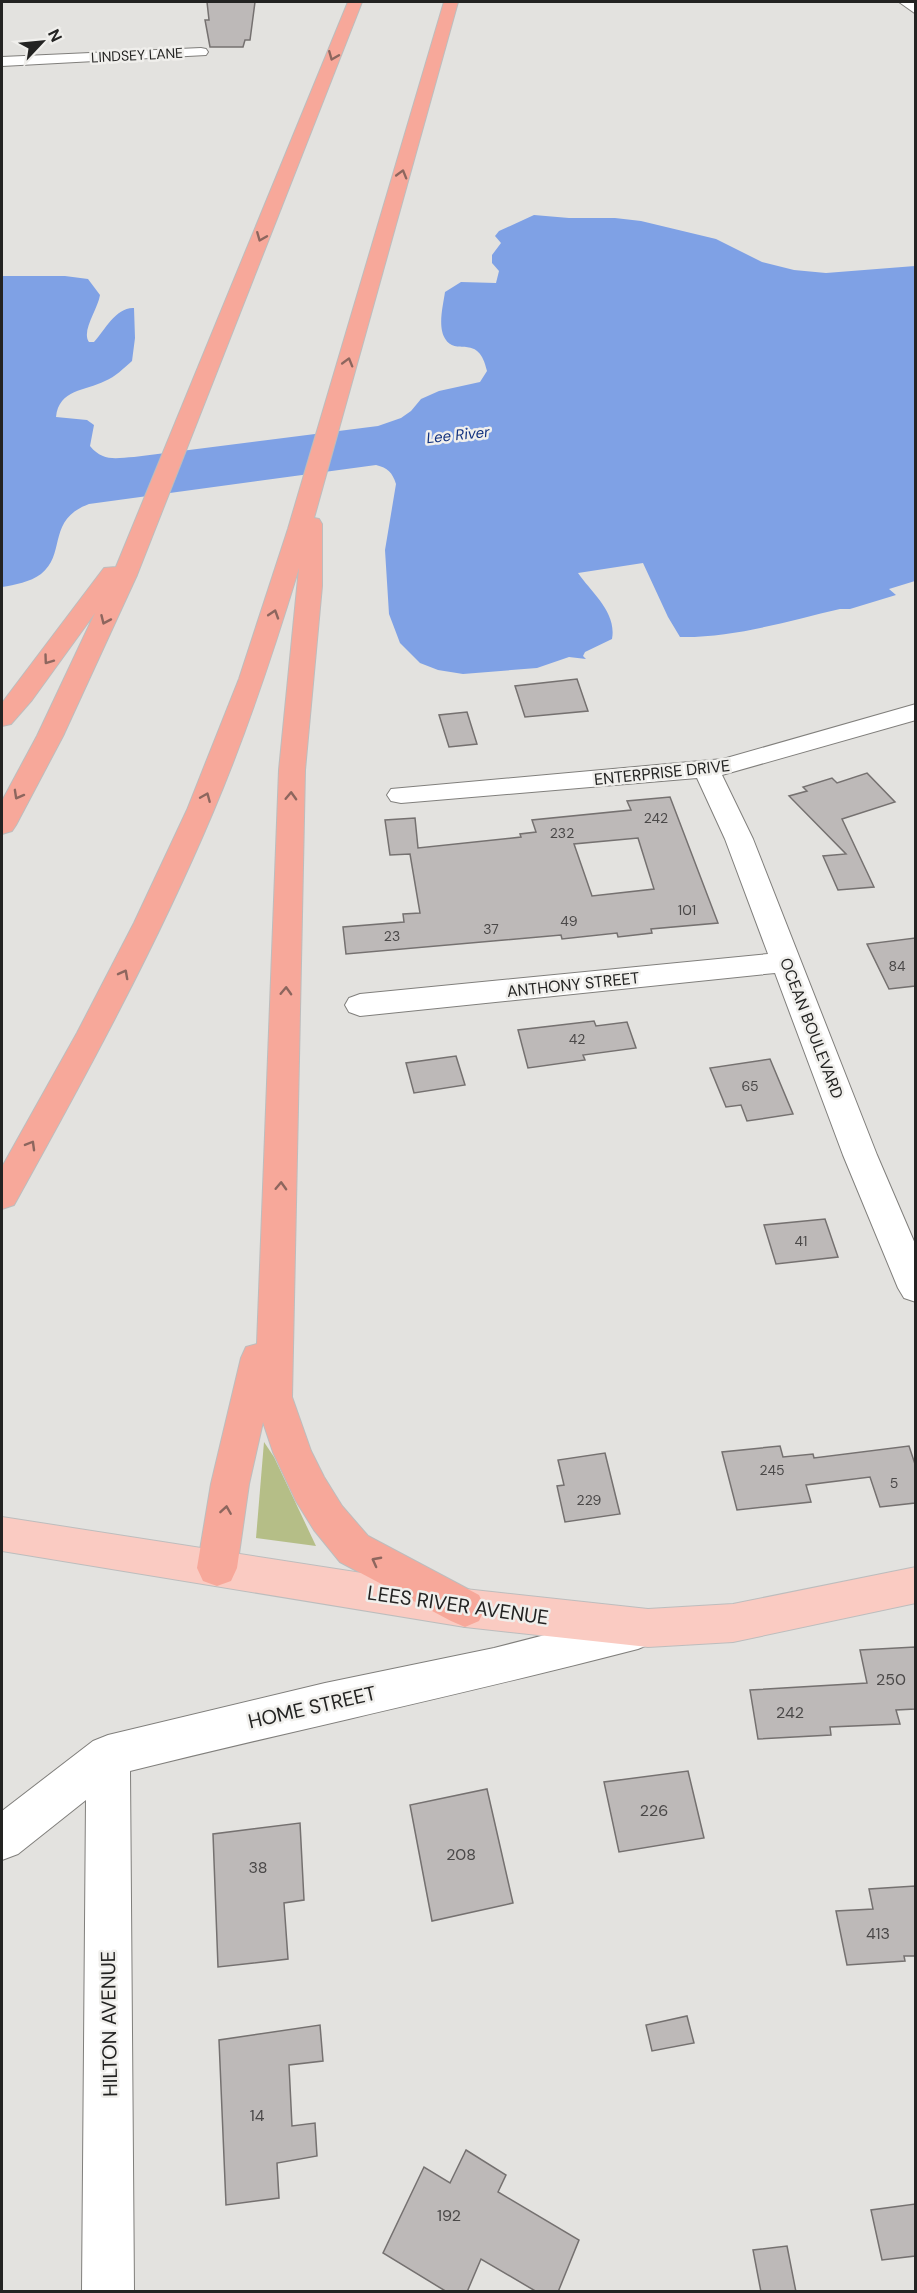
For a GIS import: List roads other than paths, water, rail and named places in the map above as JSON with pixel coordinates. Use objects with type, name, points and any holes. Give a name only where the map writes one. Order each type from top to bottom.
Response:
[{"type":"highway","points":[[2,825],[79,678],[149,518],[355,2]]},
{"type":"highway","points":[[2,1196],[133,958],[198,816],[250,683],[332,418],[451,2]]},
{"type":"highway","points":[[311,489],[312,570],[295,721],[292,770],[273,1397],[292,1452],[310,1489],[328,1518],[354,1549],[465,1608]]},
{"type":"highway","points":[[2,718],[23,695],[149,518]]},
{"type":"highway","points":[[217,1568],[230,1484],[256,1378],[279,1244]]},
{"type":"main road","name":"LEES RIVER AVENUE","points":[[2,1534],[465,1608],[648,1628],[733,1623],[915,1585]]},
{"type":"street","points":[[906,2],[915,10]]},
{"type":"street","name":"LINDSEY LANE","points":[[2,62],[201,52]]},
{"type":"street","name":"ENTERPRISE DRIVE","points":[[401,795],[725,767],[915,712]]},
{"type":"street","name":"OCEAN BOULEVARD","points":[[706,769],[739,838],[860,1155],[915,1288]]},
{"type":"street","name":"ANTHONY STREET","points":[[360,1005],[786,963]]},
{"type":"street","name":"HOME STREET","points":[[2,1838],[108,1756],[324,1703],[494,1667],[648,1628]]},
{"type":"street","name":"HILTON AVENUE","points":[[108,1756],[107,1941],[111,2144],[108,2292]]},
{"type":"water","name":"Lee River","points":[[534,215],[641,221],[716,239],[762,262],[794,270],[826,273],[915,266],[915,581],[889,589],[896,595],[850,609],[840,609],[741,632],[680,637],[643,563],[578,573],[607,611],[613,629],[612,639],[585,652],[583,656],[586,659],[569,657],[537,668],[463,674],[438,670],[420,663],[400,643],[389,614],[385,550],[396,484],[389,471],[376,465],[89,504],[67,519],[49,566],[41,574],[27,581],[2,587],[2,276],[65,276],[88,279],[100,295],[88,326],[89,342],[94,342],[116,315],[134,308],[135,338],[132,361],[109,379],[68,396],[58,408],[56,417],[87,420],[94,425],[90,446],[100,455],[110,458],[134,457],[378,426],[401,418],[411,411],[421,399],[439,391],[480,382],[487,371],[479,352],[451,344],[443,335],[441,317],[445,292],[461,282],[496,283],[499,271],[492,263],[492,255],[501,243],[495,236],[499,231]]}]
